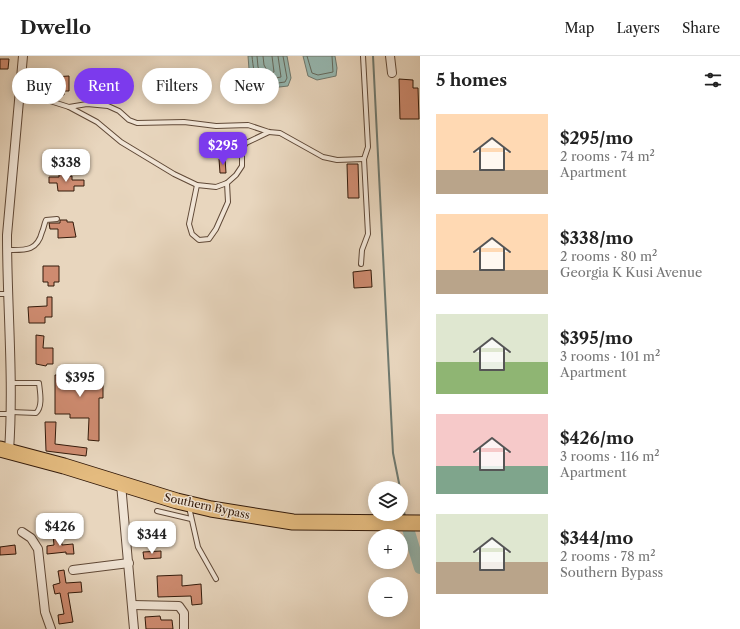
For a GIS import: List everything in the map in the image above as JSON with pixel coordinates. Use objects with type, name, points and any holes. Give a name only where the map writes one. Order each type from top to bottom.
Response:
[{"type":"highway","name":"Southern Bypass","points":[[4,450],[64,466],[188,504],[283,521],[420,523]]},
{"type":"street","points":[[22,68],[23,56]]},
{"type":"street","points":[[390,56],[392,72]]},
{"type":"street","points":[[4,450],[11,413],[11,383],[4,294],[9,212],[19,104]]},
{"type":"street","points":[[121,484],[134,629]]},
{"type":"street","points":[[22,532],[36,543],[38,549],[45,612],[51,629]]},
{"type":"street","points":[[72,570],[128,563]]},
{"type":"street","points":[[133,605],[179,606],[184,613],[184,629]]},
{"type":"lane","points":[[360,264],[362,250],[368,234],[364,159],[368,147],[362,56]]},
{"type":"lane","points":[[61,104],[69,106],[97,122],[121,142],[174,174],[197,185],[216,187],[227,183],[236,175],[242,166],[242,149],[246,143],[269,132]]},
{"type":"lane","points":[[69,106],[87,104],[108,106],[119,111],[129,120],[137,123],[184,122],[216,126],[248,125],[269,132],[280,133],[323,157],[337,160],[364,159]]},
{"type":"lane","points":[[197,185],[189,224],[192,234],[199,240],[209,239],[216,229],[228,202],[227,183]]},
{"type":"lane","points":[[7,250],[21,250],[35,246],[39,241],[46,220],[57,219]]},
{"type":"lane","points":[[0,414],[36,413],[39,411],[39,383],[11,383]]},
{"type":"lane","points":[[188,504],[198,547],[216,579]]},
{"type":"lane","points":[[157,511],[191,519]]},
{"type":"water","points":[[248,56],[287,56],[291,78],[288,86],[279,87],[279,68],[249,68]]},
{"type":"water","points":[[303,56],[335,56],[337,68],[336,76],[317,80],[308,76]]},
{"type":"building","points":[[0,59],[9,59],[8,69],[0,69]]},
{"type":"building","points":[[66,76],[69,76],[69,91],[66,91]]},
{"type":"building","points":[[399,79],[413,80],[413,88],[418,88],[419,119],[400,119]]},
{"type":"building","points":[[225,158],[226,173],[220,173],[219,159]]},
{"type":"building","points":[[347,164],[358,164],[359,198],[348,198]]},
{"type":"building","points":[[59,174],[66,174],[66,177],[72,176],[72,180],[84,180],[84,186],[74,186],[74,191],[58,191],[57,183],[49,183],[49,177],[59,177]]},
{"type":"building","points":[[60,220],[73,222],[76,237],[58,238],[58,229],[50,229],[49,223],[60,223]]},
{"type":"building","points":[[43,266],[59,266],[59,282],[54,282],[54,286],[48,286],[48,282],[43,282]]},
{"type":"building","points":[[371,270],[372,287],[354,288],[353,272]]},
{"type":"building","points":[[47,297],[52,297],[52,317],[45,317],[45,323],[29,323],[28,307],[47,306]]},
{"type":"building","points":[[36,335],[44,336],[43,348],[53,348],[53,364],[47,364],[46,366],[36,364]]},
{"type":"building","points":[[70,369],[84,369],[84,373],[103,373],[103,398],[99,398],[99,441],[88,440],[89,418],[70,418],[70,414],[55,414],[55,375],[70,375]]},
{"type":"building","points":[[45,422],[56,422],[55,444],[87,448],[86,456],[46,451]]},
{"type":"building","points":[[61,534],[62,545],[73,544],[74,554],[66,554],[66,552],[47,554],[47,546],[54,545],[53,535]]},
{"type":"building","points":[[15,545],[16,554],[0,555],[0,547]]},
{"type":"building","points":[[161,551],[161,558],[144,559],[143,552]]},
{"type":"building","points":[[64,570],[66,583],[81,582],[82,592],[68,593],[73,622],[59,624],[58,615],[64,614],[60,593],[55,594],[53,585],[60,583],[58,571]]},
{"type":"building","points":[[182,575],[182,586],[201,584],[202,604],[192,605],[191,596],[158,597],[157,576]]},
{"type":"building","points":[[160,616],[161,620],[172,620],[173,629],[146,629],[145,617]]},
{"type":"waterway","points":[[373,56],[393,453],[399,481]]},
{"type":"waterway","points":[[406,522],[420,568]]}]
